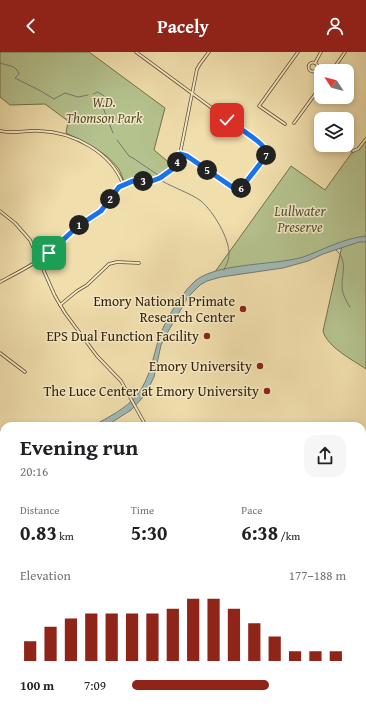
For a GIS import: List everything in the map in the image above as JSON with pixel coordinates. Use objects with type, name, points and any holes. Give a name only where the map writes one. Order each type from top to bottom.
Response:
[{"type":"street","points":[[136,52],[262,145],[265,149],[266,155],[242,187],[235,189],[187,156],[180,154]]},
{"type":"street","points":[[0,282],[40,260],[49,253],[78,226],[101,211],[123,184],[133,181],[152,181],[160,178],[174,168],[180,154],[197,69],[209,52]]},
{"type":"street","points":[[285,124],[259,106],[298,52]]},
{"type":"street","points":[[315,63],[310,63],[308,69],[314,71],[317,68],[315,63],[321,52]]},
{"type":"street","points":[[337,64],[345,52]]},
{"type":"street","points":[[294,123],[314,96]]},
{"type":"street","points":[[0,131],[55,132],[78,139],[107,160],[116,169],[123,184]]},
{"type":"street","points":[[354,150],[358,149],[366,139]]},
{"type":"street","points":[[0,211],[10,218],[32,244],[60,305],[97,356],[121,381],[144,422]]},
{"type":"street","points":[[60,305],[78,290],[87,285],[109,264],[117,262],[139,263]]},
{"type":"street","points":[[0,353],[25,372]]},
{"type":"green space","name":"W.D. Thomson Park","points":[[0,52],[89,52],[165,108],[154,150],[172,165],[160,176],[155,178],[125,182],[118,168],[107,157],[66,133],[68,121],[45,104],[10,105],[0,97]]},
{"type":"green space","name":"Lullwater Preserve","points":[[366,139],[366,369],[335,348],[325,337],[323,331],[342,246],[301,260],[212,276],[291,166],[325,190],[352,152],[358,149]]},
{"type":"water","points":[[366,236],[366,242],[359,242],[323,254],[308,261],[283,268],[221,277],[207,281],[200,285],[188,297],[161,345],[154,377],[145,395],[131,410],[112,422],[100,422],[122,409],[137,395],[148,375],[162,331],[177,302],[187,289],[201,277],[228,268],[291,260],[303,257],[358,237]]},
{"type":"waterway","points":[[0,63],[16,69],[19,74],[15,78],[54,99],[65,93],[78,97],[88,95]]},
{"type":"waterway","points":[[93,94],[98,92],[104,96],[102,105],[113,133]]},
{"type":"waterway","points":[[117,140],[129,156],[158,175]]},
{"type":"waterway","points":[[162,181],[192,195],[201,201],[211,211],[224,234],[229,248],[229,255],[224,270]]},
{"type":"waterway","points":[[336,250],[342,258],[344,267],[342,289],[344,297],[350,307]]},
{"type":"place","name":"Emory National Primate Research Center","points":[[243,309]]},
{"type":"place","name":"EPS Dual Function Facility","points":[[207,336]]},
{"type":"place","name":"Emory University","points":[[260,366]]},
{"type":"place","name":"The Luce Center at Emory University","points":[[267,391]]},
{"type":"route","points":[[49,253],[78,226],[101,211],[112,194],[119,187],[133,181],[156,180],[166,175],[174,168],[180,154],[187,156],[235,189],[242,187],[263,160],[266,155],[266,151],[262,145],[227,120]]}]
